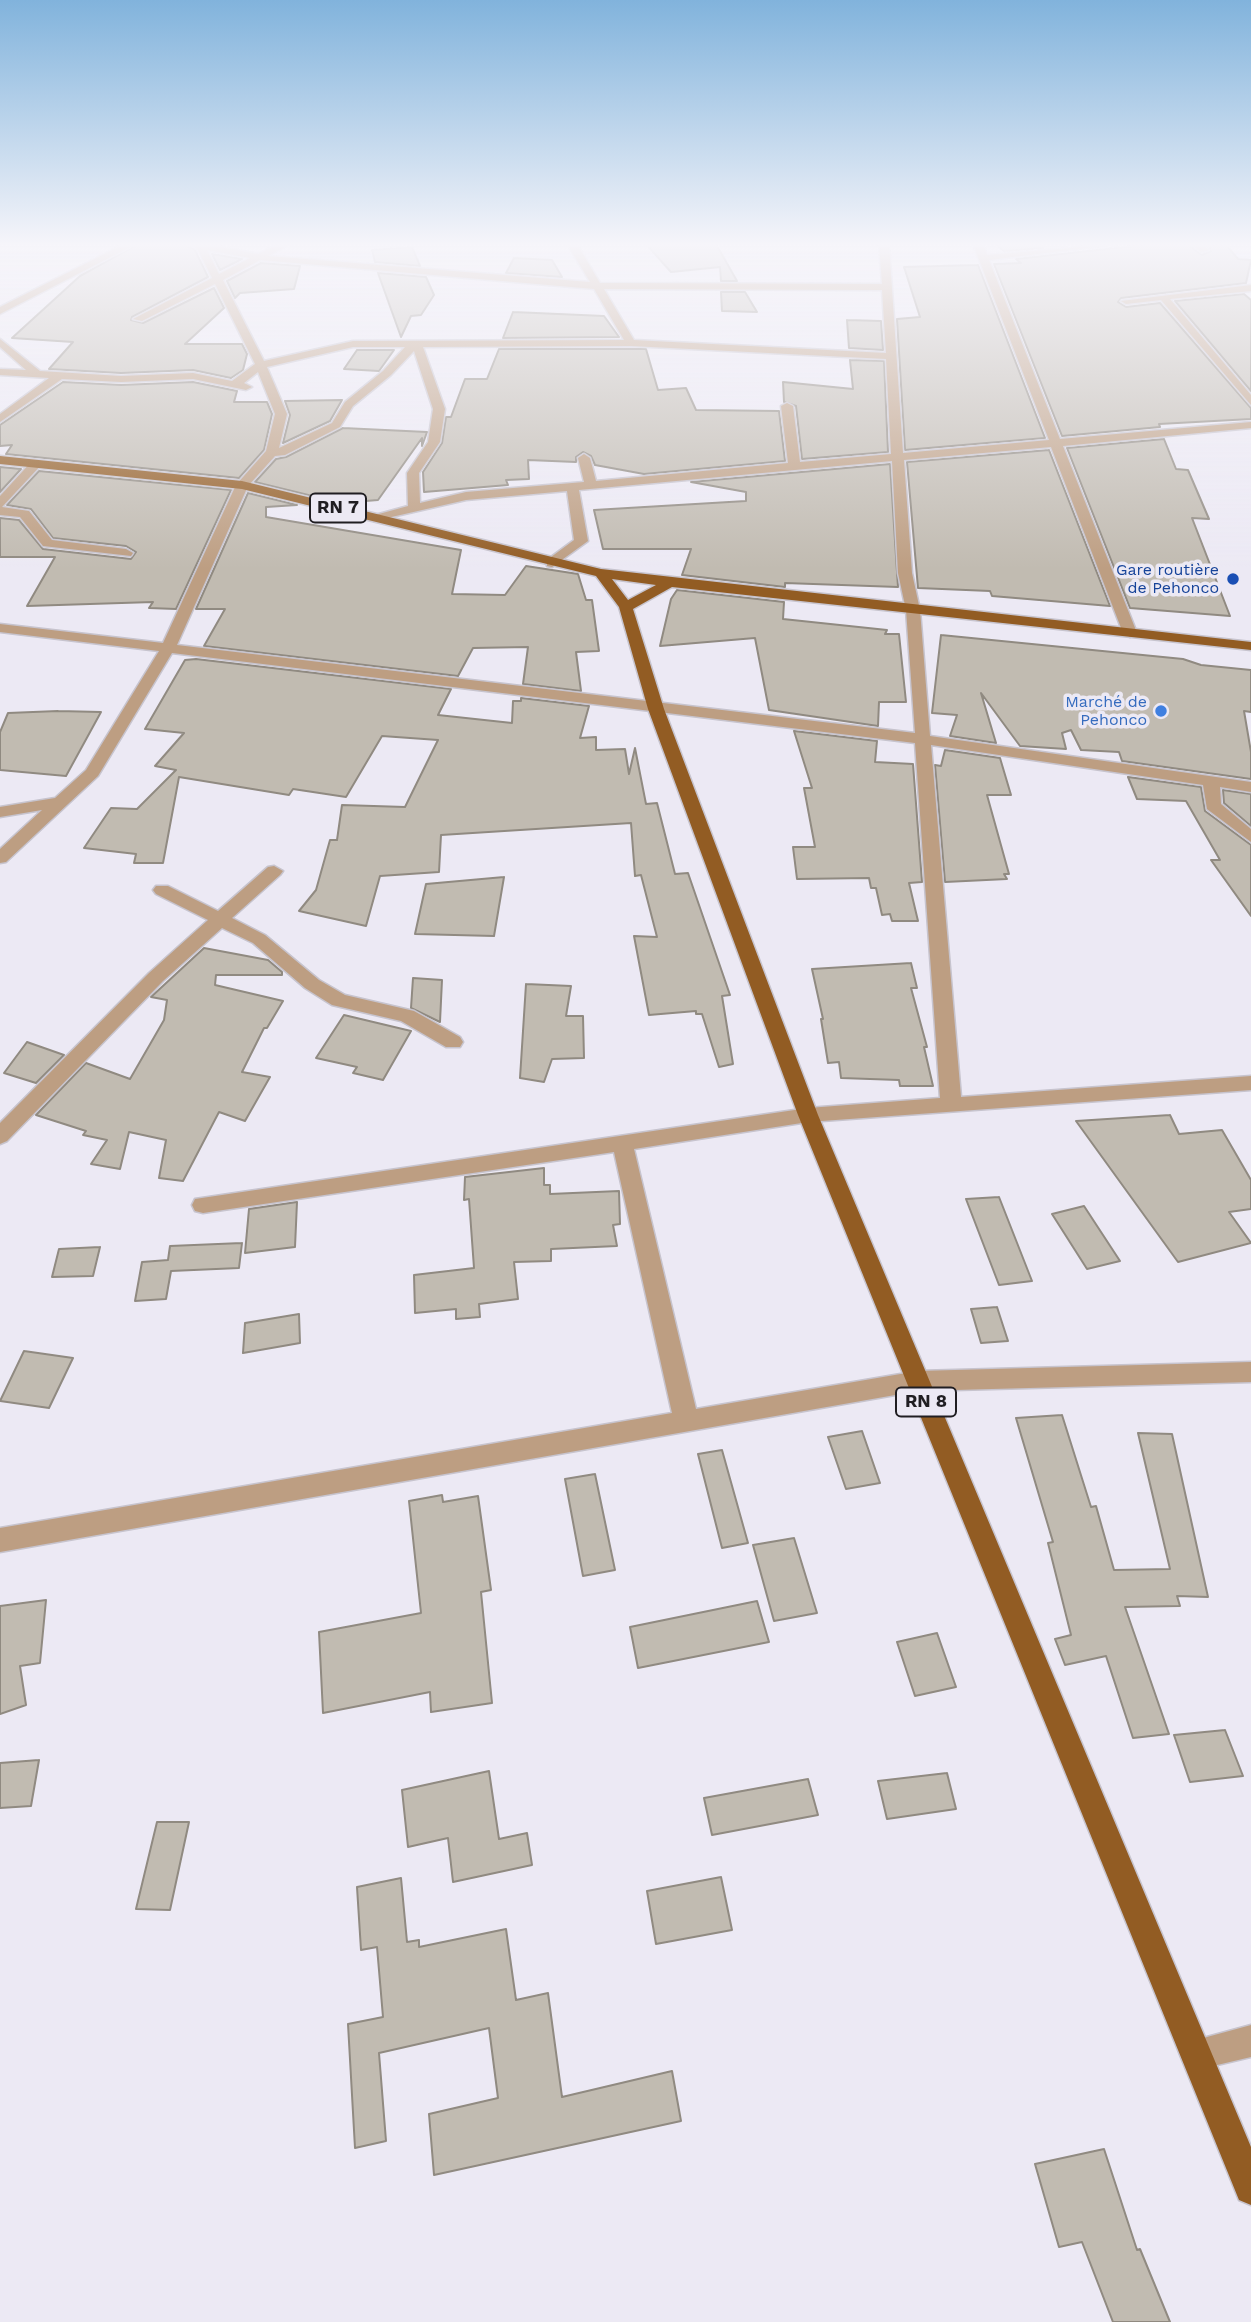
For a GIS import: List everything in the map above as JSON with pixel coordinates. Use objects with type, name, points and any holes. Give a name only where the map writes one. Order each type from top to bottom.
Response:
[{"type":"main road","name":"RN 7","points":[[0,460],[242,485],[552,563],[670,583]]},
{"type":"main road","name":"RN 8","points":[[601,573],[626,607],[656,709],[808,1115],[1251,2188]]},
{"type":"main road","points":[[626,607],[670,583],[1251,646]]},
{"type":"street","points":[[12,352],[35,372]]},
{"type":"street","points":[[0,858],[92,774],[168,648],[242,485],[272,452],[281,414],[255,352]]},
{"type":"street","points":[[234,385],[261,365],[316,352]]},
{"type":"street","points":[[272,452],[281,452],[336,425],[349,404],[387,373],[406,352]]},
{"type":"street","points":[[414,508],[412,473],[434,442],[439,409],[419,352]]},
{"type":"street","points":[[818,352],[891,356]]},
{"type":"street","points":[[891,352],[905,573],[913,610],[951,1104]]},
{"type":"street","points":[[1020,352],[1130,634]]},
{"type":"street","points":[[1209,352],[1251,402]]},
{"type":"street","points":[[387,373],[425,370]]},
{"type":"street","points":[[0,372],[121,379],[193,376],[272,393]]},
{"type":"street","points":[[0,419],[62,374]]},
{"type":"street","points":[[787,406],[794,466]]},
{"type":"street","points":[[374,517],[466,496],[1251,425]]},
{"type":"street","points":[[584,458],[591,485]]},
{"type":"street","points":[[0,504],[37,463]]},
{"type":"street","points":[[552,563],[582,541],[572,486]]},
{"type":"street","points":[[0,511],[24,514],[48,543],[126,553]]},
{"type":"street","points":[[0,628],[922,739],[1251,787]]},
{"type":"street","points":[[1211,782],[1213,806],[1251,837]]},
{"type":"street","points":[[0,812],[62,802]]},
{"type":"street","points":[[0,1136],[156,977],[274,871]]},
{"type":"street","points":[[162,890],[259,939],[312,984],[339,1000],[407,1016],[453,1042]]},
{"type":"street","points":[[203,1205],[808,1115],[1251,1083]]},
{"type":"street","points":[[622,1143],[686,1420]]},
{"type":"street","points":[[0,1540],[918,1381],[1251,1372]]},
{"type":"street","points":[[1196,2054],[1251,2041]]},
{"type":"building","points":[[64,352],[247,354],[243,370],[231,378],[193,370],[121,373],[49,369]]},
{"type":"building","points":[[355,352],[392,352],[379,371],[344,369]]},
{"type":"building","points":[[498,352],[647,352],[658,390],[686,388],[696,410],[779,411],[785,461],[644,474],[595,465],[591,456],[583,452],[576,457],[576,462],[528,460],[529,479],[506,480],[508,485],[424,492],[423,472],[442,443],[446,417],[451,417],[465,379],[487,379]]},
{"type":"building","points":[[899,352],[1012,352],[1045,438],[905,450]]},
{"type":"building","points":[[1029,352],[1203,352],[1251,408],[1251,419],[1159,424],[1160,427],[1062,436]]},
{"type":"building","points":[[1218,352],[1251,352],[1251,391]]},
{"type":"building","points":[[850,360],[884,361],[888,452],[802,459],[796,406],[784,402],[783,382],[853,389]]},
{"type":"building","points":[[63,382],[121,385],[193,382],[237,391],[234,402],[267,402],[272,414],[264,450],[239,478],[6,454],[12,445],[0,446],[0,425]]},
{"type":"building","points":[[342,400],[330,421],[283,443],[290,415],[285,401]]},
{"type":"building","points":[[343,428],[427,432],[422,446],[422,438],[378,500],[341,503],[255,482],[276,459],[286,457]]},
{"type":"building","points":[[1164,439],[1176,469],[1188,470],[1209,519],[1192,518],[1230,616],[1130,608],[1067,448]]},
{"type":"building","points":[[1049,450],[1110,606],[992,596],[990,591],[918,588],[907,462]]},
{"type":"building","points":[[890,464],[898,587],[785,583],[785,587],[682,575],[691,549],[603,549],[594,510],[746,501],[746,492],[691,482]]},
{"type":"building","points":[[0,467],[21,469],[0,492]]},
{"type":"building","points":[[39,471],[231,490],[176,609],[149,608],[153,602],[27,606],[55,557],[0,557],[0,518],[19,520],[43,549],[131,559],[136,552],[126,546],[53,538],[31,509],[7,505]]},
{"type":"building","points":[[248,493],[297,505],[266,507],[266,517],[461,550],[452,594],[505,595],[526,566],[578,574],[586,600],[592,600],[599,651],[576,652],[581,691],[523,684],[528,647],[473,648],[458,676],[204,646],[225,609],[196,609]]},
{"type":"building","points":[[677,590],[784,602],[783,619],[887,630],[885,634],[899,634],[906,702],[879,702],[878,726],[769,710],[755,638],[660,646],[671,599]]},
{"type":"building","points":[[941,635],[1183,659],[1201,665],[1251,670],[1251,712],[1244,711],[1251,752],[1251,779],[1122,761],[1119,752],[1081,750],[1071,730],[1062,733],[1066,749],[1020,746],[981,693],[996,743],[950,736],[957,715],[932,713]]},
{"type":"building","points":[[196,659],[451,689],[438,715],[512,723],[513,701],[521,701],[521,698],[589,706],[580,738],[596,737],[596,750],[625,749],[629,774],[635,748],[646,804],[657,803],[675,874],[688,873],[730,995],[722,996],[733,1064],[719,1067],[702,1014],[696,1014],[696,1011],[649,1015],[634,936],[657,937],[641,875],[635,876],[631,823],[441,835],[439,872],[380,876],[366,926],[299,911],[316,890],[330,840],[337,840],[342,805],[405,807],[438,740],[382,736],[346,797],[293,789],[289,795],[179,777],[163,863],[134,863],[136,854],[84,848],[111,808],[137,809],[176,770],[155,766],[184,733],[145,729],[185,660]]},
{"type":"building","points":[[101,712],[66,776],[0,770],[0,732],[8,713]]},
{"type":"building","points":[[794,731],[877,741],[875,762],[913,764],[922,882],[909,883],[918,921],[892,921],[890,914],[882,915],[876,888],[871,888],[869,878],[797,879],[793,847],[815,847],[804,788],[812,788]]},
{"type":"building","points":[[945,750],[1000,758],[1011,795],[987,795],[1009,874],[1004,874],[1007,879],[945,882],[935,765],[941,766]]},
{"type":"building","points":[[1128,777],[1201,787],[1205,811],[1251,845],[1251,916],[1211,860],[1220,860],[1186,801],[1137,799]]},
{"type":"building","points":[[1223,790],[1251,794],[1251,826],[1224,803]]},
{"type":"building","points":[[504,877],[494,936],[415,934],[426,884]]},
{"type":"building","points":[[204,948],[268,960],[282,972],[282,975],[216,975],[215,985],[283,1001],[267,1028],[264,1028],[242,1072],[270,1077],[245,1121],[219,1112],[183,1181],[159,1178],[166,1140],[129,1132],[120,1169],[91,1164],[107,1140],[83,1135],[86,1131],[36,1115],[86,1063],[130,1079],[164,1020],[167,1000],[151,997]]},
{"type":"building","points":[[911,963],[917,988],[911,988],[927,1047],[924,1047],[933,1086],[900,1086],[899,1080],[841,1078],[839,1062],[828,1063],[823,1019],[812,969]]},
{"type":"building","points":[[413,978],[442,980],[440,1022],[411,1008]]},
{"type":"building","points":[[526,984],[571,986],[566,1016],[583,1016],[584,1058],[552,1059],[544,1082],[520,1078]]},
{"type":"building","points":[[344,1015],[411,1031],[383,1080],[353,1073],[357,1067],[316,1058]]},
{"type":"building","points":[[27,1042],[64,1055],[36,1083],[4,1073]]},
{"type":"building","points":[[1170,1115],[1179,1134],[1222,1130],[1251,1180],[1251,1209],[1229,1212],[1251,1243],[1178,1262],[1076,1121]]},
{"type":"building","points":[[544,1168],[544,1185],[550,1185],[550,1194],[619,1191],[620,1224],[613,1225],[617,1246],[551,1249],[551,1261],[514,1262],[518,1299],[479,1304],[480,1317],[456,1319],[456,1309],[415,1313],[414,1275],[474,1268],[469,1199],[464,1200],[465,1177]]},
{"type":"building","points":[[999,1197],[1032,1281],[999,1285],[966,1199]]},
{"type":"building","points":[[297,1202],[295,1247],[245,1253],[249,1209]]},
{"type":"building","points":[[1084,1206],[1120,1261],[1087,1269],[1052,1214]]},
{"type":"building","points":[[242,1243],[239,1268],[171,1271],[166,1299],[135,1301],[142,1262],[168,1260],[170,1246]]},
{"type":"building","points":[[100,1247],[93,1276],[52,1277],[59,1249]]},
{"type":"building","points":[[997,1307],[1008,1341],[981,1343],[971,1309]]},
{"type":"building","points":[[299,1314],[300,1343],[243,1353],[245,1323]]},
{"type":"building","points":[[24,1351],[73,1358],[49,1408],[0,1401]]},
{"type":"building","points":[[1062,1415],[1091,1507],[1096,1506],[1114,1570],[1170,1569],[1138,1433],[1172,1434],[1208,1597],[1177,1596],[1180,1606],[1125,1607],[1169,1734],[1133,1738],[1106,1656],[1065,1665],[1055,1639],[1071,1635],[1048,1543],[1053,1542],[1016,1418]]},
{"type":"building","points":[[862,1431],[880,1483],[846,1489],[828,1437]]},
{"type":"building","points":[[722,1450],[748,1543],[722,1548],[698,1454]]},
{"type":"building","points":[[595,1474],[615,1570],[583,1576],[565,1479]]},
{"type":"building","points":[[442,1495],[443,1502],[478,1496],[491,1590],[481,1592],[492,1703],[431,1712],[430,1692],[323,1713],[319,1632],[421,1613],[409,1501]]},
{"type":"building","points":[[794,1538],[817,1613],[774,1621],[753,1545]]},
{"type":"building","points":[[46,1600],[40,1663],[20,1666],[26,1705],[0,1714],[0,1606]]},
{"type":"building","points":[[757,1601],[769,1642],[638,1668],[630,1627]]},
{"type":"building","points":[[937,1633],[956,1687],[915,1696],[897,1642]]},
{"type":"building","points":[[1225,1730],[1243,1776],[1190,1782],[1174,1735]]},
{"type":"building","points":[[39,1760],[31,1806],[0,1808],[0,1763]]},
{"type":"building","points":[[489,1771],[499,1839],[527,1833],[532,1865],[453,1882],[448,1838],[408,1847],[402,1790]]},
{"type":"building","points":[[947,1773],[956,1809],[887,1819],[878,1781]]},
{"type":"building","points":[[808,1779],[818,1815],[712,1835],[704,1798]]},
{"type":"building","points":[[157,1822],[189,1822],[170,1910],[136,1909]]},
{"type":"building","points":[[721,1877],[732,1930],[656,1944],[647,1891]]},
{"type":"building","points":[[401,1878],[407,1942],[419,1940],[419,1947],[506,1929],[516,2000],[548,1993],[562,2097],[672,2071],[681,2121],[434,2175],[429,2114],[498,2098],[489,2028],[379,2053],[386,2141],[355,2148],[348,2024],[383,2017],[377,1947],[361,1950],[357,1887]]},
{"type":"building","points":[[1104,2149],[1137,2250],[1140,2249],[1170,2322],[1113,2322],[1082,2242],[1059,2247],[1035,2164]]},
{"type":"place","name":"Gare routière de Pehonco","points":[[1233,579]]},
{"type":"place","name":"Marché de Pehonco","points":[[1161,711]]}]
